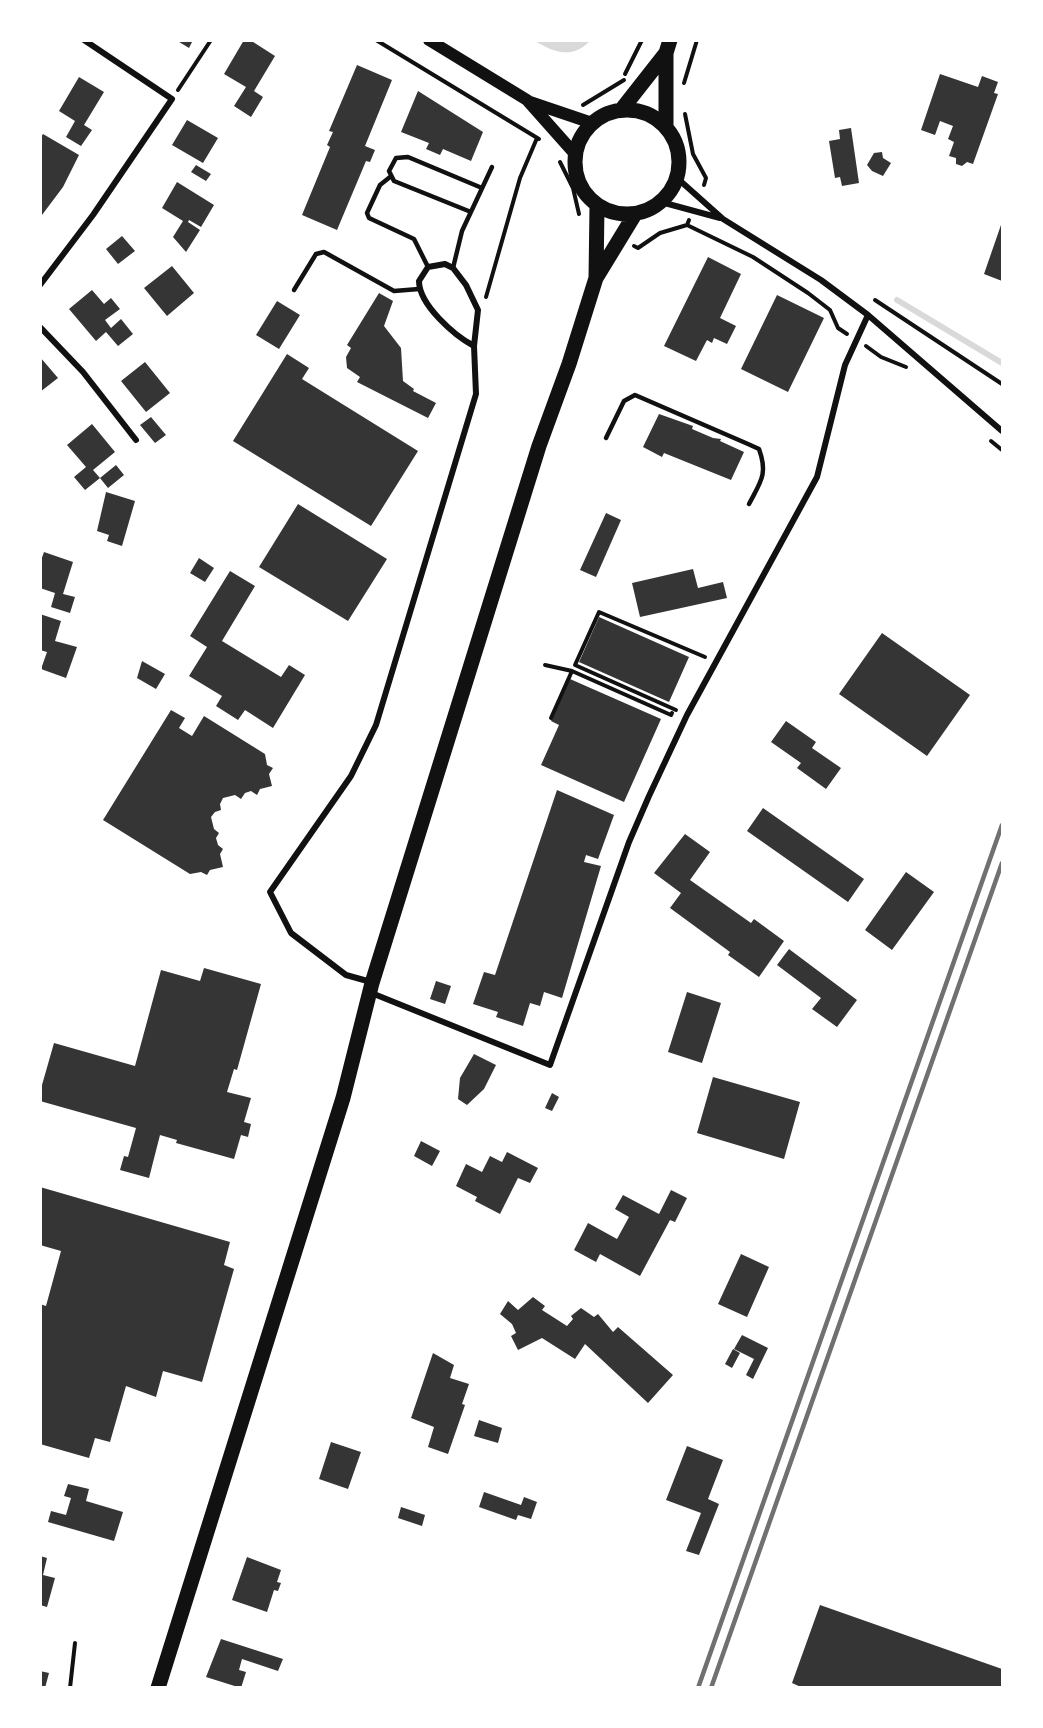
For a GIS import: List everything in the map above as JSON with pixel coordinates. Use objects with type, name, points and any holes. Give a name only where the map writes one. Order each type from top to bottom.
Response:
[{"type":"main road","points":[[429,40],[527,100],[592,123]]},
{"type":"main road","points":[[622,109],[668,47]]},
{"type":"main road","points":[[666,126],[668,47]]},
{"type":"main road","points":[[527,100],[575,154]]},
{"type":"main road","points":[[622,109],[648,113],[666,126],[678,147],[680,163],[678,178],[661,202],[635,214],[621,214],[597,206],[582,190],[576,173],[575,154],[581,137],[592,123],[607,113],[622,109]]},
{"type":"main road","points":[[596,278],[597,206]]},
{"type":"main road","points":[[158,1688],[343,1098],[370,987],[539,446],[569,364],[596,278],[635,214]]},
{"type":"street","points":[[40,285],[93,215],[172,99],[84,40]]},
{"type":"street","points":[[678,178],[723,219],[821,280],[868,315],[1002,431]]},
{"type":"street","points":[[661,202],[723,219]]},
{"type":"street","points":[[474,346],[461,339],[437,316],[419,289],[421,275],[428,267],[440,264],[453,268],[466,285],[478,310],[474,346],[476,394],[376,725],[351,776],[270,892],[291,933],[346,975],[550,1065],[629,842],[687,715],[817,477],[845,365],[868,315]]},
{"type":"street","points":[[40,327],[83,372],[136,440]]},
{"type":"lane","points":[[390,177],[389,171],[396,158],[401,156],[482,188]]},
{"type":"lane","points":[[453,268],[459,239],[492,167]]},
{"type":"lane","points":[[390,177],[471,212]]},
{"type":"lane","points":[[390,177],[380,185],[368,213],[369,218],[414,239],[428,267]]},
{"type":"lane","points":[[294,290],[316,254],[324,252],[394,291],[419,289]]},
{"type":"lane","points":[[606,438],[624,401],[635,395],[759,449],[765,472],[749,504]]},
{"type":"path","points":[[172,99],[211,40]]},
{"type":"path","points":[[376,40],[545,143]]},
{"type":"path","points":[[622,79],[636,58],[642,40]]},
{"type":"path","points":[[681,91],[697,40]]},
{"type":"path","points":[[684,110],[693,154],[706,178],[699,197]]},
{"type":"path","points":[[478,310],[484,303],[520,178],[537,138]]},
{"type":"path","points":[[556,155],[573,188],[582,229],[597,234]]},
{"type":"path","points":[[618,242],[638,248],[660,233],[687,225],[693,211]]},
{"type":"path","points":[[875,300],[1002,384]]},
{"type":"path","points":[[687,715],[575,665],[599,612],[716,662]]},
{"type":"path","points":[[545,664],[572,671],[671,715],[674,709]]},
{"type":"path","points":[[551,718],[572,671]]},
{"type":"path","points":[[70,1688],[75,1643]]},
{"type":"shaded area","points":[[535,41],[590,41],[577,50],[563,52],[550,49]]},
{"type":"building","points":[[176,40],[193,40],[189,48]]},
{"type":"building","points":[[244,40],[250,40],[275,56],[254,91],[263,97],[251,117],[234,106],[246,87],[224,74]]},
{"type":"building","points":[[357,65],[392,80],[365,146],[375,150],[370,162],[366,161],[337,230],[302,215],[330,147],[327,145],[333,132],[329,131]]},
{"type":"building","points":[[940,74],[978,87],[982,76],[998,82],[994,93],[998,94],[973,164],[967,162],[962,166],[956,164],[956,158],[949,156],[954,142],[948,139],[953,126],[940,121],[935,135],[921,130]]},
{"type":"building","points":[[79,77],[104,92],[84,125],[92,130],[81,146],[66,137],[75,121],[59,111]]},
{"type":"building","points":[[418,91],[483,132],[471,161],[443,149],[440,155],[426,149],[429,143],[401,132]]},
{"type":"building","points":[[187,120],[218,138],[203,163],[172,145]]},
{"type":"building","points":[[851,128],[859,183],[842,186],[840,177],[835,178],[829,141],[840,139],[839,130]]},
{"type":"building","points":[[43,134],[79,155],[63,187],[42,215],[40,139]]},
{"type":"building","points":[[882,152],[883,158],[891,163],[883,176],[872,171],[867,165],[874,153]]},
{"type":"building","points":[[196,165],[211,174],[206,181],[191,172]]},
{"type":"building","points":[[177,182],[214,205],[201,227],[189,220],[188,222],[200,230],[186,252],[173,237],[183,221],[162,208]]},
{"type":"building","points":[[1002,222],[1002,281],[984,274]]},
{"type":"building","points":[[122,236],[135,251],[118,264],[106,249]]},
{"type":"building","points":[[708,257],[741,274],[720,318],[736,326],[727,344],[714,338],[712,343],[707,340],[696,361],[664,346]]},
{"type":"building","points":[[172,266],[194,293],[167,316],[144,288]]},
{"type":"building","points":[[92,290],[104,304],[111,298],[120,309],[105,320],[111,328],[121,319],[133,334],[118,346],[106,332],[96,341],[69,309]]},
{"type":"building","points":[[379,293],[393,301],[384,326],[401,348],[403,381],[414,389],[413,391],[436,403],[428,418],[357,382],[360,377],[347,368],[346,357],[351,348],[347,345]]},
{"type":"building","points":[[777,295],[824,318],[788,392],[741,369]]},
{"type":"building","points":[[277,301],[300,315],[279,349],[256,335]]},
{"type":"building","points":[[287,354],[309,368],[302,379],[418,451],[371,526],[233,441]]},
{"type":"building","points":[[40,357],[58,378],[40,392]]},
{"type":"building","points":[[145,362],[170,393],[146,412],[121,381]]},
{"type":"building","points":[[659,414],[693,426],[692,429],[721,439],[720,441],[744,452],[731,480],[664,453],[662,457],[643,447]]},
{"type":"building","points":[[151,417],[166,435],[155,443],[140,425]]},
{"type":"building","points":[[92,424],[115,452],[93,470],[100,478],[85,490],[74,477],[86,467],[67,445]]},
{"type":"building","points":[[116,465],[124,475],[108,488],[100,478]]},
{"type":"building","points":[[106,492],[135,501],[122,546],[107,541],[109,535],[97,531]]},
{"type":"building","points":[[298,504],[387,559],[348,621],[259,567]]},
{"type":"building","points":[[606,513],[621,520],[596,577],[580,570]]},
{"type":"building","points":[[44,552],[73,562],[63,594],[75,597],[70,613],[51,607],[55,593],[40,588],[40,563]]},
{"type":"building","points":[[199,558],[214,568],[205,582],[190,573]]},
{"type":"building","points":[[693,569],[698,588],[723,582],[727,598],[640,617],[632,583]]},
{"type":"building","points":[[230,571],[255,586],[222,641],[281,677],[289,665],[305,675],[273,728],[245,710],[238,720],[216,706],[222,696],[189,676],[207,647],[190,636]]},
{"type":"building","points":[[40,614],[61,621],[55,641],[77,647],[66,678],[41,669],[47,652],[40,650]]},
{"type":"building","points":[[599,617],[689,657],[669,702],[579,662]]},
{"type":"building","points":[[882,633],[970,695],[927,756],[839,694]]},
{"type":"building","points":[[142,661],[165,674],[156,689],[137,678]]},
{"type":"building","points":[[570,679],[661,719],[624,802],[541,765],[559,725],[551,721]]},
{"type":"building","points":[[171,710],[185,718],[179,728],[192,736],[204,716],[265,754],[267,765],[273,768],[269,774],[272,786],[260,789],[257,795],[251,791],[245,793],[241,799],[235,795],[223,798],[220,804],[221,810],[215,812],[211,817],[214,829],[219,833],[216,838],[218,845],[223,849],[220,854],[223,867],[210,870],[207,875],[201,872],[190,874],[103,820]]},
{"type":"building","points":[[786,721],[816,742],[812,748],[841,768],[826,789],[797,768],[801,763],[771,742]]},
{"type":"building","points":[[557,790],[614,815],[598,859],[586,855],[584,862],[601,866],[562,998],[544,992],[540,1006],[530,1003],[523,1026],[496,1017],[498,1012],[473,1004],[484,972],[495,975]]},
{"type":"building","points":[[763,808],[864,879],[848,902],[747,831]]},
{"type":"building","points":[[685,834],[710,852],[690,880],[751,923],[754,919],[784,941],[759,977],[728,955],[730,952],[670,908],[681,893],[654,873]]},
{"type":"building","points":[[906,872],[934,892],[892,950],[865,930]]},
{"type":"building","points":[[789,949],[857,1000],[837,1027],[812,1009],[821,998],[777,965]]},
{"type":"building","points":[[204,968],[261,984],[237,1070],[234,1069],[227,1092],[251,1098],[244,1122],[251,1124],[248,1137],[241,1135],[234,1159],[176,1143],[177,1140],[160,1135],[149,1178],[120,1170],[124,1156],[128,1157],[136,1128],[40,1101],[40,1092],[54,1043],[135,1066],[161,970],[200,981]]},
{"type":"building","points":[[436,981],[451,986],[445,1004],[430,999]]},
{"type":"building","points":[[687,992],[721,1003],[702,1063],[668,1052]]},
{"type":"building","points":[[474,1054],[496,1065],[484,1089],[467,1105],[458,1099],[460,1078]]},
{"type":"building","points":[[713,1077],[800,1102],[784,1159],[697,1133]]},
{"type":"building","points":[[552,1093],[559,1097],[552,1111],[545,1108]]},
{"type":"building","points":[[421,1141],[440,1151],[432,1166],[414,1156]]},
{"type":"building","points":[[507,1152],[538,1168],[530,1183],[518,1178],[500,1214],[475,1201],[477,1197],[456,1186],[466,1164],[482,1172],[490,1156],[502,1162]]},
{"type":"building","points":[[40,1187],[230,1242],[224,1265],[234,1269],[202,1382],[163,1371],[156,1397],[126,1386],[110,1442],[95,1438],[89,1458],[40,1444],[40,1304],[46,1306],[61,1251],[40,1245]]},
{"type":"building","points":[[671,1190],[687,1198],[675,1222],[670,1220],[640,1276],[600,1254],[596,1262],[574,1250],[588,1223],[617,1239],[629,1217],[615,1209],[623,1195],[659,1214]]},
{"type":"building","points":[[741,1254],[769,1267],[747,1317],[718,1304]]},
{"type":"building","points":[[533,1297],[545,1306],[542,1310],[567,1326],[573,1319],[571,1316],[581,1308],[594,1317],[598,1314],[613,1332],[618,1327],[673,1375],[648,1403],[585,1344],[575,1359],[542,1338],[518,1350],[511,1336],[516,1333],[512,1324],[500,1314],[508,1301],[518,1310]]},
{"type":"building","points":[[742,1335],[768,1348],[753,1379],[746,1375],[754,1359],[734,1349]]},
{"type":"building","points":[[733,1349],[740,1353],[732,1368],[725,1364]]},
{"type":"building","points":[[433,1353],[454,1365],[450,1378],[469,1384],[462,1404],[465,1405],[448,1454],[428,1447],[434,1427],[411,1418]]},
{"type":"building","points":[[479,1420],[502,1428],[498,1443],[474,1436]]},
{"type":"building","points":[[331,1442],[361,1452],[348,1489],[319,1479]]},
{"type":"building","points":[[687,1446],[723,1460],[708,1499],[719,1504],[699,1555],[686,1551],[701,1513],[666,1500]]},
{"type":"building","points":[[68,1484],[89,1489],[86,1501],[123,1512],[114,1541],[48,1522],[51,1511],[66,1515],[71,1498],[64,1496]]},
{"type":"building","points":[[484,1492],[521,1505],[524,1497],[537,1502],[531,1519],[518,1515],[516,1520],[479,1507]]},
{"type":"building","points":[[401,1507],[425,1515],[422,1526],[398,1518]]},
{"type":"building","points":[[40,1556],[47,1558],[43,1575],[55,1578],[47,1607],[40,1605]]},
{"type":"building","points":[[247,1557],[281,1570],[277,1582],[281,1583],[278,1591],[274,1590],[267,1612],[232,1600]]},
{"type":"building","points":[[820,1605],[1002,1669],[1002,1688],[803,1688],[792,1683]]},
{"type":"building","points":[[221,1639],[283,1659],[278,1671],[242,1659],[239,1670],[246,1672],[241,1688],[206,1677]]},
{"type":"building","points":[[40,1671],[49,1673],[45,1688],[40,1688]]},
{"type":"waterway","points":[[897,300],[1002,363]]},
{"type":"railway","points":[[698,1688],[1002,825]]},
{"type":"railway","points":[[711,1688],[1002,863]]}]
